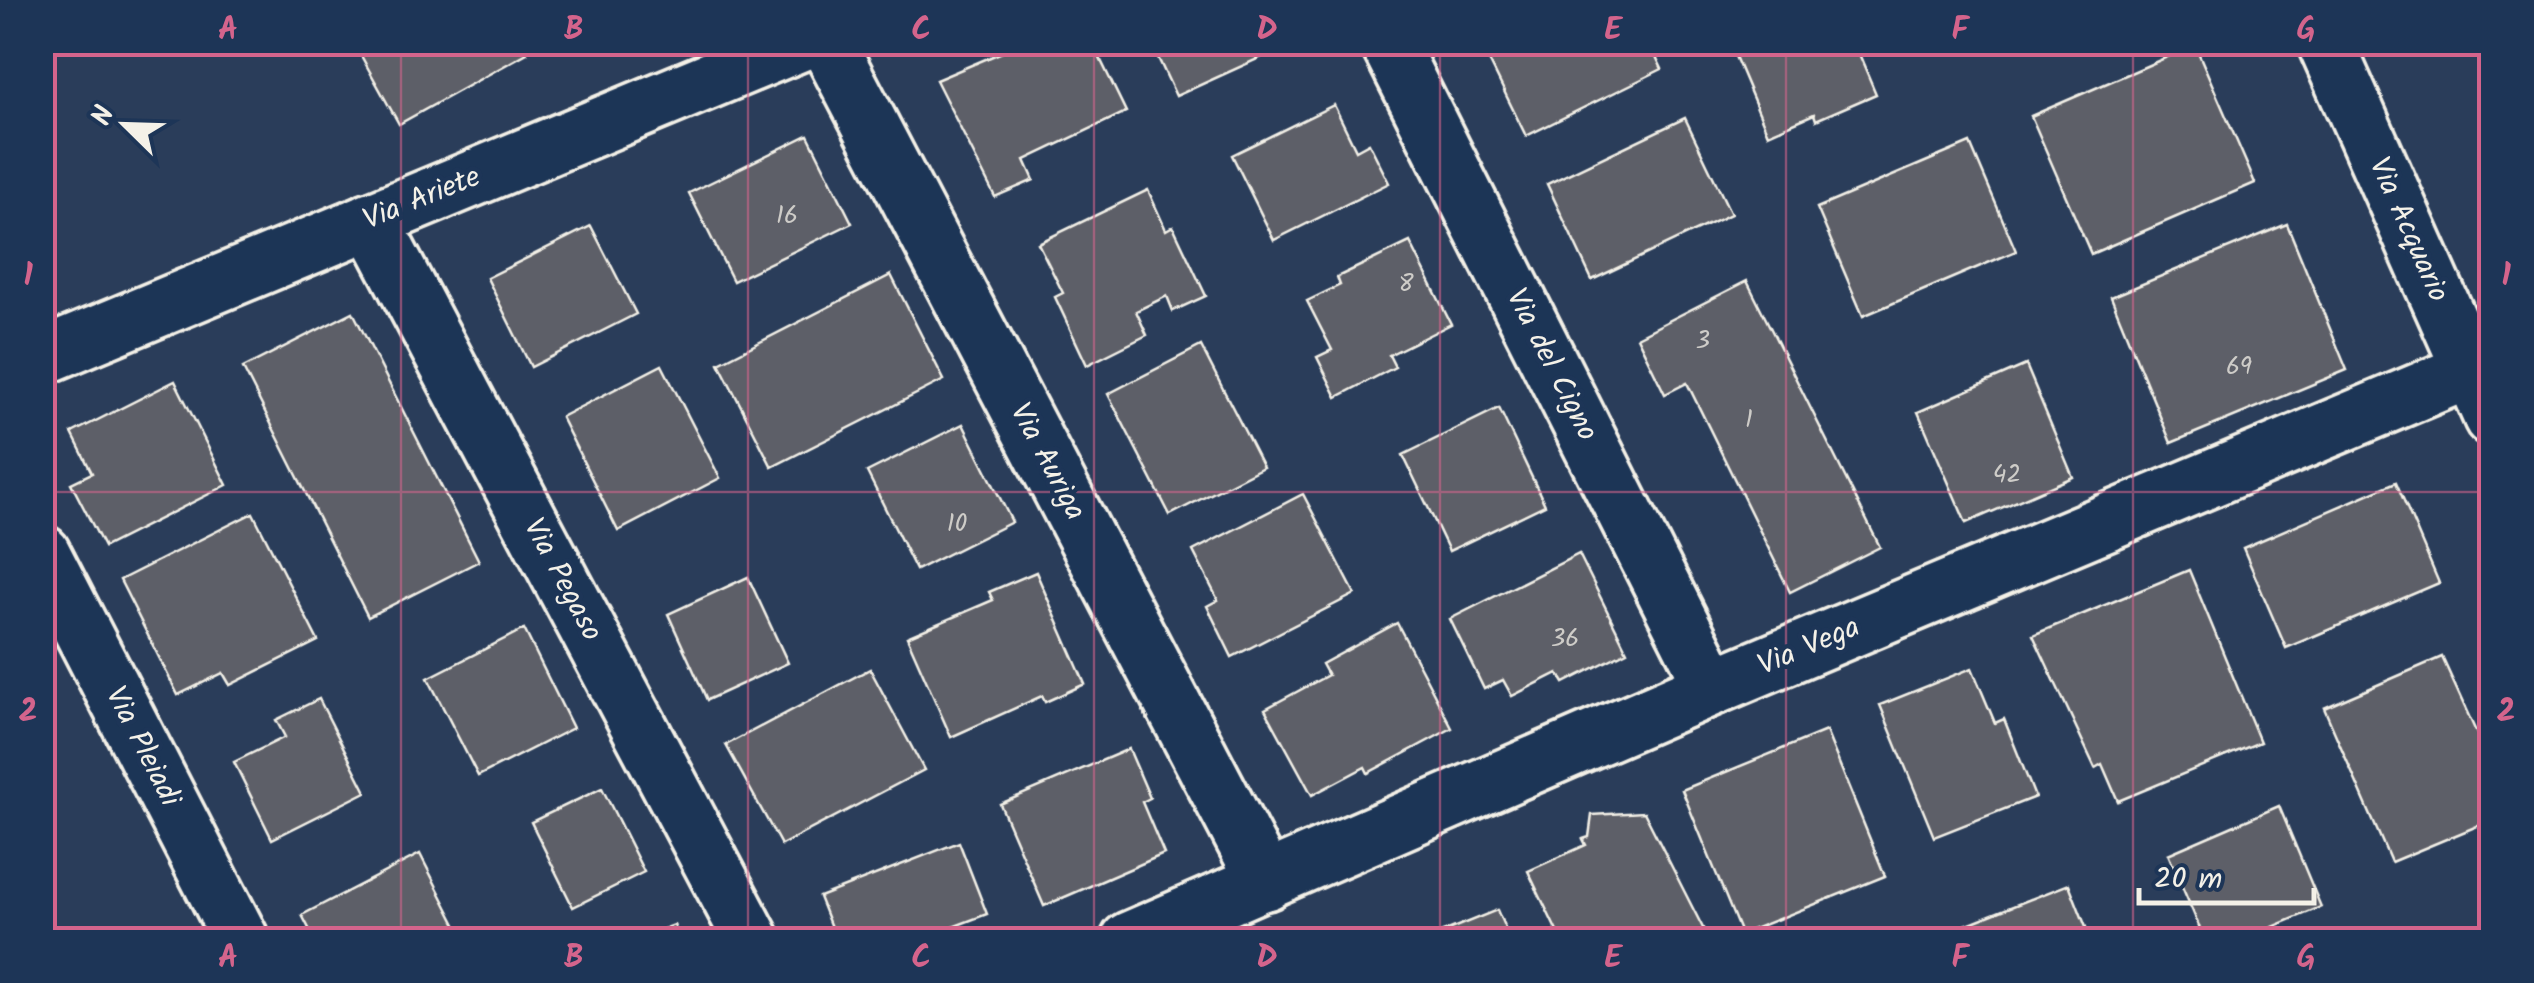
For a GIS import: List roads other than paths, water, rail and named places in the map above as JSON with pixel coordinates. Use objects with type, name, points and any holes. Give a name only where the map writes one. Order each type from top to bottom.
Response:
[{"type":"street","name":"Via Ariete","points":[[42,357],[802,42]]},
{"type":"street","name":"Via Auriga","points":[[827,42],[1266,882]]},
{"type":"street","name":"Via del Cigno","points":[[1388,42],[1713,687]]},
{"type":"street","name":"Via Acquario","points":[[2325,42],[2484,383]]},
{"type":"street","name":"Via Pegaso","points":[[371,220],[752,940]]},
{"type":"street","name":"Via Vega","points":[[1129,940],[1713,687],[2484,383]]},
{"type":"street","name":"Via Pleiadi","points":[[42,553],[241,940]]}]
